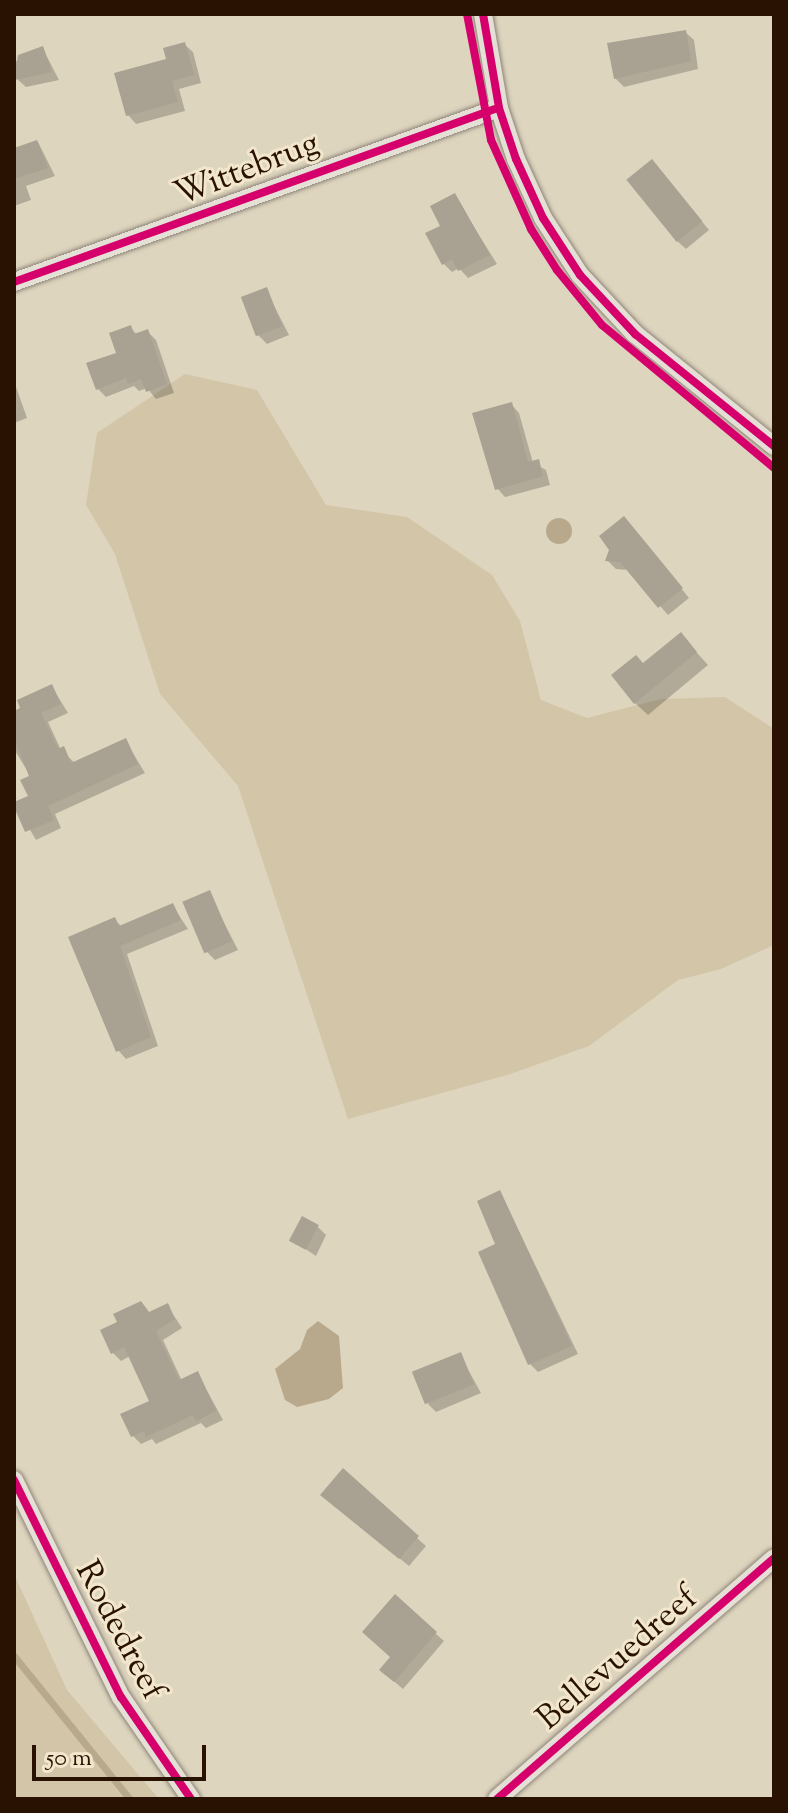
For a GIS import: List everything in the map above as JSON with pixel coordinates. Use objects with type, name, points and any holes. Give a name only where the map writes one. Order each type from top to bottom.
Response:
[{"type":"street","points":[[483,14],[499,108],[543,218],[580,275],[635,334],[774,446]]},
{"type":"street","name":"Wittebrug","points":[[14,282],[499,108]]},
{"type":"street","name":"Rodedreef","points":[[14,1480],[121,1697],[191,1799]]},
{"type":"street","name":"Bellevuedreef","points":[[497,1799],[774,1558]]},
{"type":"shaded area","points":[[185,374],[257,390],[326,505],[407,517],[492,575],[520,621],[541,700],[587,718],[661,699],[725,697],[774,729],[774,945],[721,969],[678,980],[589,1046],[507,1075],[348,1119],[238,786],[160,694],[115,554],[86,505],[97,433]]},
{"type":"shaded area","points":[[559,518],[568,522],[572,531],[568,540],[559,544],[550,540],[546,531],[550,522]]},
{"type":"shaded area","points":[[318,1321],[339,1336],[343,1388],[329,1399],[297,1407],[285,1400],[275,1369],[300,1349],[307,1330]]},
{"type":"shaded area","points":[[14,1574],[67,1690],[159,1799],[14,1799]]},
{"type":"building","points":[[686,30],[691,61],[614,79],[607,43]]},
{"type":"building","points":[[185,42],[194,75],[172,81],[178,102],[126,116],[114,73],[166,59],[163,48]]},
{"type":"building","points":[[43,46],[52,72],[14,80],[18,55]]},
{"type":"building","points":[[37,140],[48,168],[14,179],[14,148]]},
{"type":"building","points":[[652,159],[702,221],[677,242],[626,180]]},
{"type":"building","points":[[455,193],[490,255],[458,271],[452,259],[442,265],[425,233],[440,226],[430,206]]},
{"type":"building","points":[[267,287],[282,326],[256,336],[241,297]]},
{"type":"building","points":[[131,325],[134,334],[148,329],[167,384],[146,392],[141,379],[128,384],[126,378],[96,390],[86,363],[116,353],[109,333]]},
{"type":"building","points":[[512,402],[528,462],[539,459],[543,476],[495,490],[472,413]]},
{"type":"building","points":[[624,516],[683,588],[658,608],[620,562],[605,561],[609,550],[599,536]]},
{"type":"building","points":[[681,632],[697,652],[634,704],[611,675],[636,655],[643,663]]},
{"type":"building","points":[[52,684],[61,704],[41,713],[58,749],[64,746],[71,763],[126,738],[138,764],[48,806],[54,820],[25,832],[14,802],[28,796],[20,780],[29,776],[14,739],[14,711],[20,708],[17,700]]},
{"type":"building","points":[[210,890],[232,942],[204,953],[182,902]]},
{"type":"building","points":[[173,903],[181,920],[120,946],[151,1037],[116,1052],[68,937],[115,917],[119,926]]},
{"type":"building","points":[[500,1190],[572,1346],[528,1365],[478,1252],[495,1244],[477,1201]]},
{"type":"building","points":[[302,1216],[319,1225],[306,1250],[289,1241]]},
{"type":"building","points":[[141,1301],[149,1312],[168,1303],[175,1319],[156,1331],[179,1380],[198,1371],[216,1411],[196,1421],[193,1415],[146,1437],[144,1431],[131,1437],[120,1414],[149,1401],[124,1347],[111,1354],[100,1330],[117,1322],[113,1314]]},
{"type":"building","points":[[461,1352],[474,1384],[425,1404],[412,1372]]},
{"type":"building","points":[[343,1468],[419,1536],[399,1559],[320,1495]]},
{"type":"building","points":[[395,1594],[437,1632],[394,1682],[379,1670],[390,1657],[362,1632]]},
{"type":"waterway","points":[[14,1656],[130,1799]]},
{"type":"cycle path","points":[[467,14],[491,140],[531,229],[557,270],[602,325],[774,468]]},
{"type":"cycle path","points":[[483,14],[499,108],[516,159],[543,218],[580,275],[635,334],[774,446]]},
{"type":"cycle path","points":[[14,282],[495,109]]},
{"type":"cycle path","points":[[14,1480],[121,1697],[191,1799]]},
{"type":"cycle path","points":[[497,1799],[774,1558]]}]
